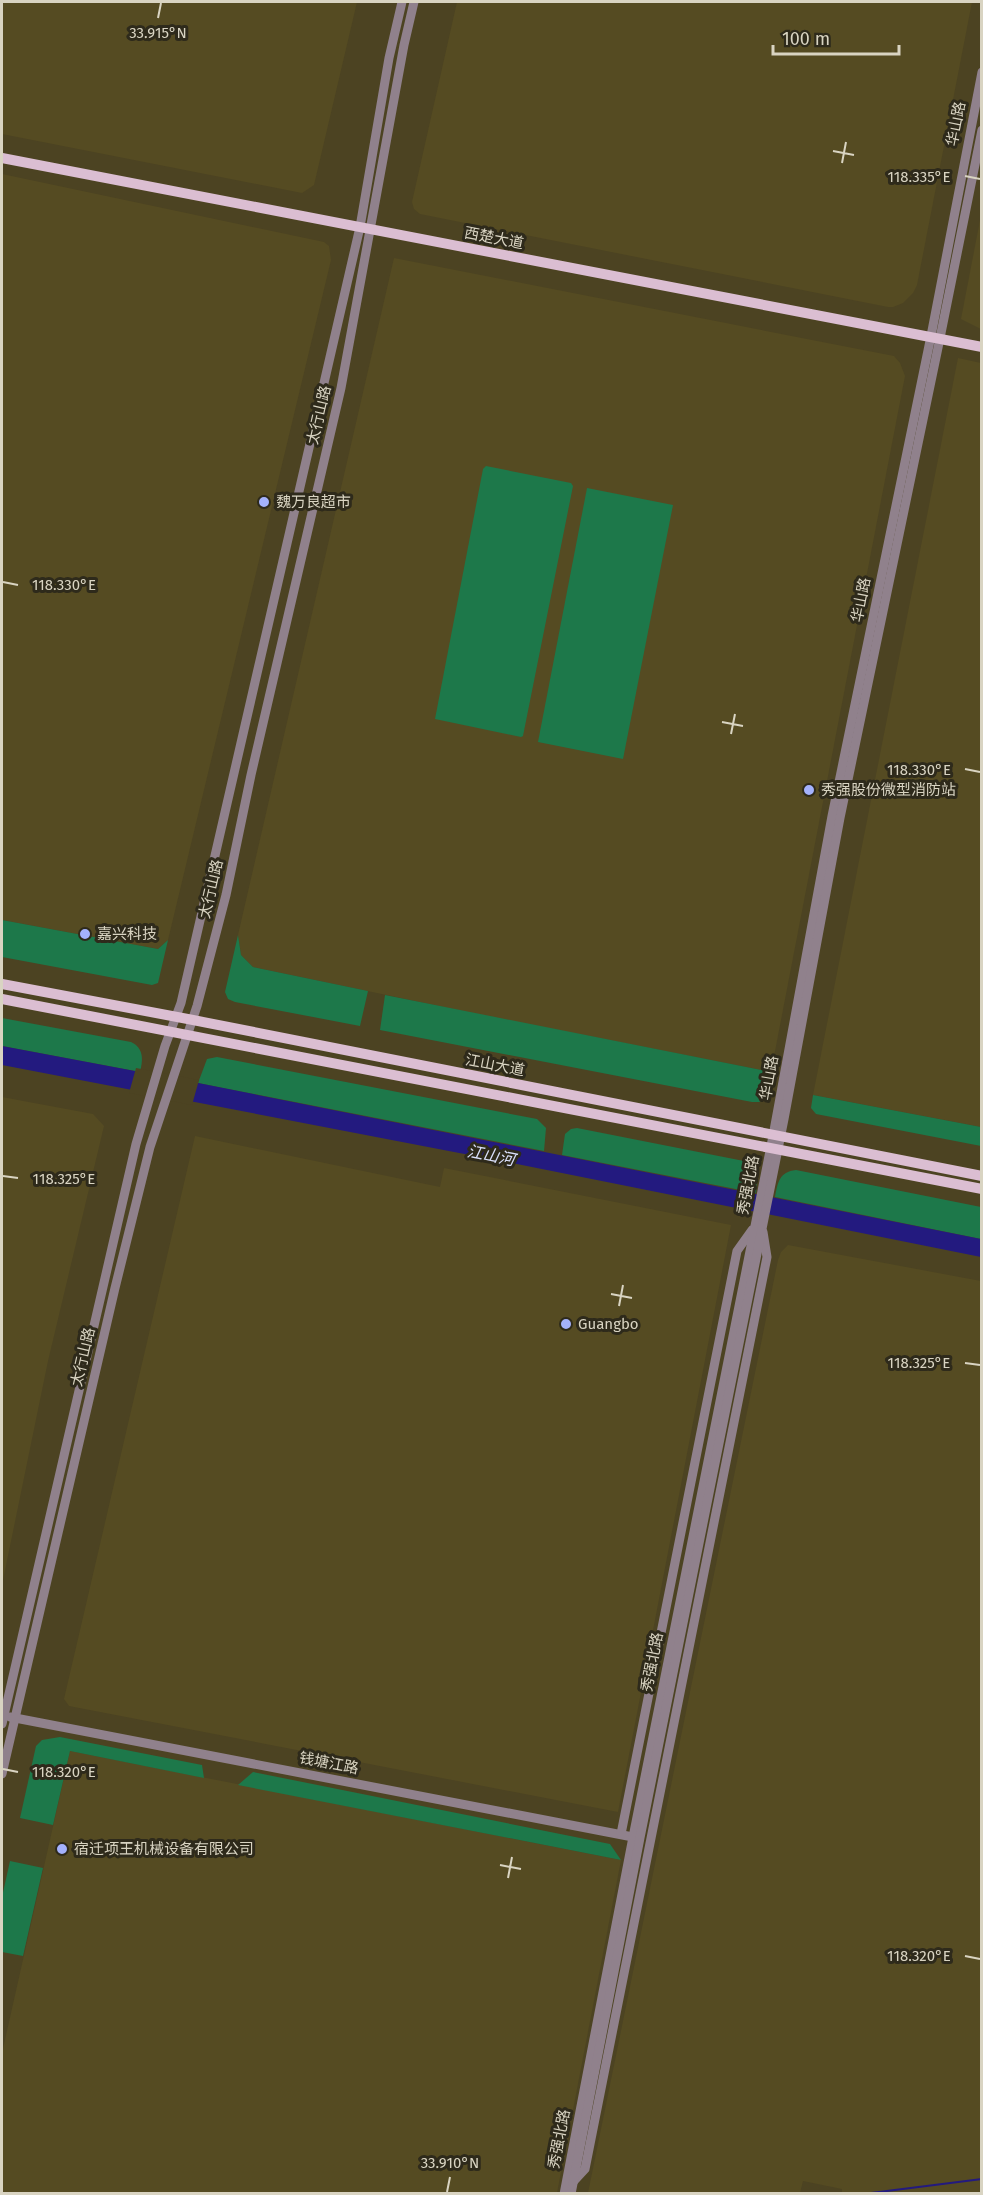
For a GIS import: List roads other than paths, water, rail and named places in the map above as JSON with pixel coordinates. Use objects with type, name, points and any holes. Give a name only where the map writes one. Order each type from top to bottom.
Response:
[{"type":"main road","name":"西楚大道","points":[[2,158],[981,347]]},
{"type":"main road","name":"江山大道","points":[[2,984],[176,1016],[981,1176]]},
{"type":"main road","name":"江山大道","points":[[2,999],[981,1189]]},
{"type":"street","name":"太行山路","points":[[2,1718],[136,1144],[191,961],[360,227],[389,58],[402,2]]},
{"type":"street","name":"太行山路","points":[[2,1774],[150,1147],[193,1020],[226,895],[251,775],[341,388],[404,45],[414,2]]},
{"type":"street","name":"华山路","points":[[936,337],[981,72]]},
{"type":"street","name":"华山路","points":[[776,1137],[832,816],[981,130]]},
{"type":"street","name":"秀强北路","points":[[564,2193],[776,1137]]},
{"type":"street","points":[[621,1834],[737,1251],[759,1224]]},
{"type":"street","points":[[573,2182],[585,2169],[767,1257],[759,1224]]},
{"type":"street","name":"钱塘江路","points":[[2,1718],[14,1718],[651,1840]]},
{"type":"street","name":"秀强北路","points":[[571,2193],[636,1837]]},
{"type":"water","name":"江山河","points":[[2,1046],[981,1239],[981,1257],[517,1164],[2,1065]]},
{"type":"waterway","points":[[863,2194],[982,2179]]},
{"type":"place","name":"魏万良超市","points":[[264,502]]},
{"type":"place","name":"秀强股份微型消防站","points":[[809,790]]},
{"type":"place","name":"嘉兴科技","points":[[85,934]]},
{"type":"place","name":"Guangbo","points":[[566,1324]]},
{"type":"place","name":"宿迁项王机械设备有限公司","points":[[62,1849]]}]
